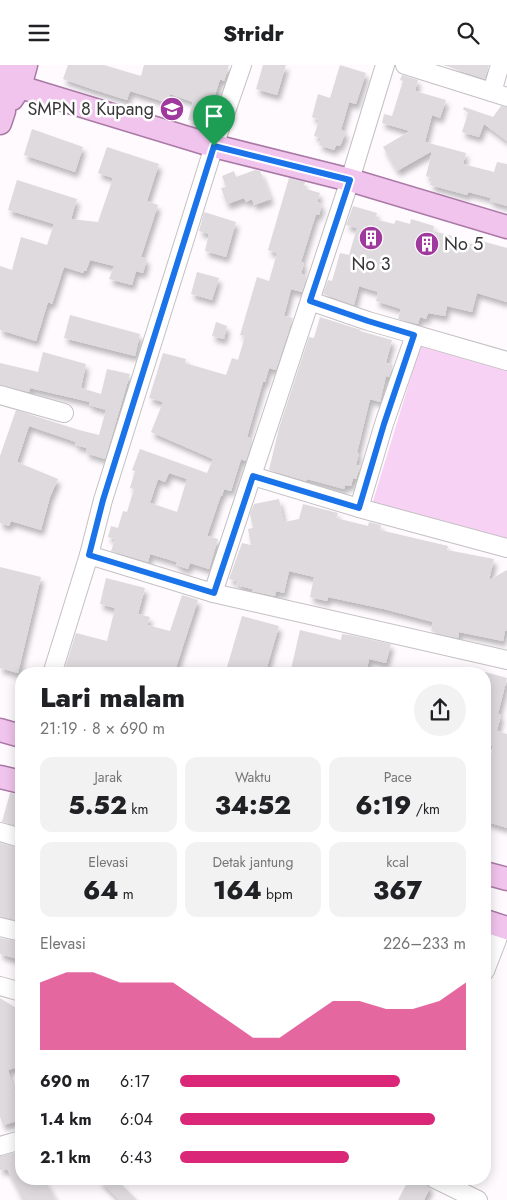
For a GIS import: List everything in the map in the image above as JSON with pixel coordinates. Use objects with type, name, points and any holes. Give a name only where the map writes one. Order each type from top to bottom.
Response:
[{"type":"main road","points":[[2,117],[8,80],[26,65]]},
{"type":"main road","points":[[8,80],[214,146],[350,180],[507,227]]},
{"type":"main road","points":[[0,730],[15,734]]},
{"type":"main road","points":[[0,777],[15,781]]},
{"type":"main road","points":[[491,875],[507,879]]},
{"type":"street","points":[[54,667],[89,555],[103,500],[214,146],[242,65]]},
{"type":"street","points":[[214,593],[350,180],[385,65]]},
{"type":"street","points":[[405,65],[499,94],[500,65]]},
{"type":"street","points":[[310,301],[368,321],[507,361]]},
{"type":"street","points":[[359,508],[384,424],[414,335]]},
{"type":"street","points":[[0,395],[64,413]]},
{"type":"street","points":[[253,476],[359,508],[507,548]]},
{"type":"street","points":[[89,555],[214,593],[507,660]]},
{"type":"street","points":[[0,832],[15,836]]},
{"type":"street","points":[[491,950],[498,925]]},
{"type":"street","points":[[0,927],[15,931]]},
{"type":"street","points":[[0,986],[15,990]]},
{"type":"street","points":[[0,1146],[15,1142]]},
{"type":"street","points":[[447,1185],[478,1200]]},
{"type":"shaded area","points":[[421,344],[507,369],[507,546],[370,511]]},
{"type":"building","points":[[68,65],[104,65],[141,76],[144,65],[229,65],[224,81],[220,79],[210,111],[214,112],[210,126],[188,120],[193,102],[170,94],[168,103],[130,91],[127,100],[63,79]]},
{"type":"building","points":[[263,65],[286,65],[277,95],[256,89]]},
{"type":"building","points":[[340,65],[366,73],[356,104],[349,102],[341,130],[346,132],[340,146],[336,145],[334,150],[319,145],[321,138],[314,136],[319,120],[312,117],[318,94],[330,98]]},
{"type":"building","points":[[443,65],[489,65],[485,79]]},
{"type":"building","points":[[402,75],[418,80],[415,91],[446,100],[440,118],[432,115],[425,142],[466,153],[463,164],[494,172],[497,162],[507,164],[507,206],[490,201],[491,198],[468,192],[467,195],[430,185],[432,178],[426,176],[432,151],[397,171],[383,147],[410,131],[382,123],[384,114],[392,116],[403,81],[400,80]]},
{"type":"building","points":[[501,106],[507,107],[507,141],[484,124],[479,137],[462,132],[468,113],[463,109],[464,107],[493,117]]},
{"type":"building","points":[[32,129],[83,147],[75,172],[24,155]]},
{"type":"building","points":[[107,147],[159,164],[147,201],[158,205],[141,257],[147,259],[143,273],[136,271],[132,285],[109,279],[114,266],[90,260],[86,271],[83,273],[64,267],[52,304],[48,302],[36,341],[0,330],[0,266],[12,270],[21,237],[47,245],[54,224],[8,210],[17,180],[77,199],[71,219],[98,222],[113,178],[98,173]]},
{"type":"building","points":[[255,170],[260,171],[271,199],[254,205],[252,199],[246,202],[244,198],[227,204],[221,188],[226,187],[222,176],[234,171],[236,177]]},
{"type":"building","points":[[289,178],[305,182],[303,188],[320,193],[317,202],[322,204],[319,215],[316,214],[301,262],[304,263],[301,274],[307,276],[302,292],[291,289],[284,316],[293,318],[276,370],[269,368],[265,382],[263,382],[247,437],[253,439],[246,461],[241,459],[231,491],[224,489],[207,536],[218,539],[209,569],[190,563],[188,569],[176,565],[177,562],[150,554],[148,562],[111,551],[115,539],[108,537],[111,526],[118,528],[123,511],[127,512],[134,489],[130,488],[135,471],[132,470],[140,449],[207,473],[213,459],[151,432],[163,402],[149,398],[163,353],[186,359],[185,363],[226,375],[232,358],[238,360],[245,336],[240,335],[257,277],[269,281],[277,253],[268,250]],"holes":[[[169,473],[187,479],[177,512],[150,503],[158,479],[165,482]]]},
{"type":"building","points":[[353,206],[377,213],[375,219],[394,224],[396,220],[410,224],[411,219],[434,226],[433,231],[452,236],[451,238],[476,245],[478,240],[507,248],[507,302],[477,293],[472,312],[447,306],[445,316],[428,313],[426,319],[420,317],[418,324],[398,319],[401,309],[376,301],[378,292],[359,286],[354,305],[323,294],[328,280],[332,281],[340,253],[349,255],[357,228],[346,225]]},
{"type":"building","points":[[204,212],[236,222],[226,257],[205,251],[209,234],[199,231]]},
{"type":"building","points":[[197,272],[219,278],[212,300],[191,294]]},
{"type":"building","points":[[70,315],[140,334],[135,356],[64,338]]},
{"type":"building","points":[[320,317],[392,340],[386,363],[393,365],[389,377],[386,376],[380,402],[370,399],[357,453],[359,453],[356,465],[360,466],[356,479],[353,478],[351,486],[345,485],[344,489],[307,479],[306,481],[269,470],[279,428],[309,337],[314,338]]},
{"type":"building","points":[[216,322],[227,326],[224,339],[212,336]]},
{"type":"building","points":[[43,352],[86,364],[81,388],[101,394],[107,369],[130,374],[105,459],[86,453],[87,448],[75,445],[76,442],[29,426],[17,462],[58,479],[50,497],[41,530],[11,521],[9,526],[0,523],[0,456],[16,410],[99,435],[106,410],[89,405],[90,402],[30,388],[29,392],[0,385],[0,363],[38,372]]},
{"type":"building","points":[[279,499],[284,522],[299,519],[303,504],[338,513],[336,518],[368,526],[369,522],[381,525],[380,530],[448,546],[447,550],[494,559],[489,580],[507,570],[507,631],[505,631],[503,641],[459,632],[458,638],[443,635],[431,631],[433,622],[328,597],[327,601],[310,597],[314,577],[289,571],[284,593],[276,591],[275,596],[236,585],[237,581],[229,579],[242,543],[251,545],[248,529],[253,528],[250,514],[254,504]]},
{"type":"building","points":[[0,567],[41,577],[19,667],[15,667],[15,672],[0,668]]},
{"type":"building","points":[[106,578],[145,588],[138,614],[150,617],[147,625],[170,631],[182,595],[198,600],[176,667],[65,667],[76,633],[107,641],[115,608],[100,604]]},
{"type":"building","points":[[242,616],[279,626],[267,667],[227,667]]},
{"type":"building","points":[[300,630],[341,640],[342,634],[391,644],[386,663],[369,659],[367,667],[292,667]]},
{"type":"building","points":[[491,674],[507,678],[498,714],[501,715],[497,731],[507,734],[507,828],[491,823],[491,754],[493,746],[491,746]]},
{"type":"building","points":[[10,793],[15,794],[15,825],[2,822]]},
{"type":"building","points":[[0,843],[15,847],[15,920],[0,917]]},
{"type":"building","points":[[0,938],[15,941],[15,958],[0,954]]},
{"type":"building","points":[[0,998],[15,1007],[15,1068],[8,1070],[15,1093],[15,1122],[3,1125],[0,1117]]},
{"type":"building","points":[[15,1152],[15,1184],[7,1169],[0,1170],[0,1156]]},
{"type":"building","points":[[15,1185],[47,1185],[56,1200],[23,1200]]},
{"type":"building","points":[[104,1185],[122,1185],[137,1200],[119,1200]]},
{"type":"building","points":[[406,1185],[428,1185],[430,1188],[424,1200],[398,1200]]},
{"type":"place","name":"SMPN 8 Kupang","points":[[172,109]]},
{"type":"place","name":"No 3","points":[[371,238]]},
{"type":"place","name":"No 5","points":[[427,244]]},
{"type":"route","points":[[214,146],[350,180],[310,301],[414,335],[384,424],[359,508],[253,476],[214,593],[89,555],[103,500],[214,146]]}]
